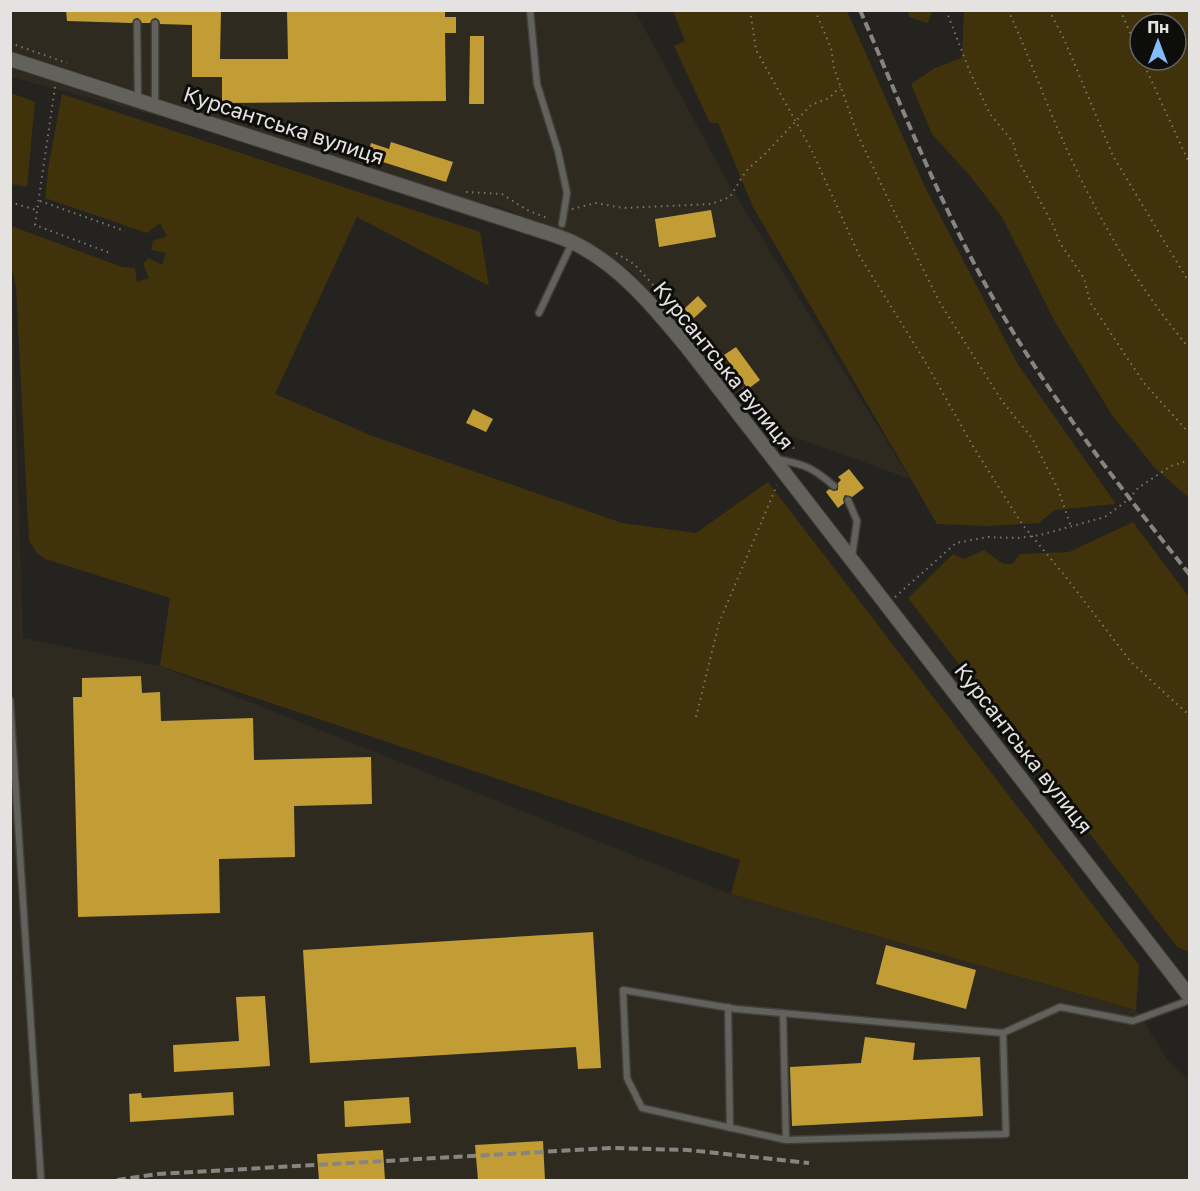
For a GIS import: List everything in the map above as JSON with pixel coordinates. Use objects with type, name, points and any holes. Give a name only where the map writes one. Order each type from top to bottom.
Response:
[{"type":"street","name":"Курсантська вулиця","points":[[10,59],[572,242],[600,259],[643,293],[1190,998]]},
{"type":"lane","points":[[530,10],[537,84],[558,151],[567,193],[562,224]]},
{"type":"lane","points":[[138,23],[138,99]]},
{"type":"lane","points":[[155,24],[155,105]]},
{"type":"lane","points":[[539,313],[572,242]]},
{"type":"lane","points":[[773,458],[805,465],[834,486]]},
{"type":"lane","points":[[848,500],[857,521],[851,559]]},
{"type":"lane","points":[[10,700],[41,1180]]},
{"type":"lane","points":[[1003,1033],[1006,1134],[786,1140],[642,1108],[627,1078],[623,990],[728,1007],[1003,1033],[1060,1007],[1133,1021],[1190,998]]},
{"type":"lane","points":[[728,1007],[730,1128]]},
{"type":"lane","points":[[783,1013],[786,1140]]},
{"type":"path","points":[[750,10],[756,50],[811,149],[859,255],[923,358],[974,448],[1022,524],[1131,662],[1190,716]]},
{"type":"path","points":[[815,10],[831,48],[834,68],[857,133],[940,303],[1002,401],[1032,438],[1058,489],[1071,527]]},
{"type":"path","points":[[946,10],[970,72],[990,114],[1013,142],[1017,158],[1053,225],[1060,243],[1084,278],[1090,302],[1144,383],[1190,434]]},
{"type":"path","points":[[1008,10],[1070,156],[1099,211],[1165,321],[1190,349]]},
{"type":"path","points":[[1049,10],[1064,39],[1113,156],[1190,284]]},
{"type":"path","points":[[1120,10],[1128,28]]},
{"type":"path","points":[[1147,72],[1190,165]]},
{"type":"path","points":[[57,74],[35,225],[110,253]]},
{"type":"path","points":[[564,212],[596,203],[622,208],[711,204],[730,197],[746,171],[811,105],[829,98],[841,86]]},
{"type":"path","points":[[39,201],[125,231]]},
{"type":"path","points":[[10,202],[37,210]]},
{"type":"path","points":[[887,605],[956,543],[988,537],[1032,537],[1105,517],[1129,499],[1138,488],[1162,471],[1190,460]]},
{"type":"path","points":[[696,717],[719,623],[783,471]]},
{"type":"shaded area","points":[[908,10],[933,11],[927,23],[909,17]]},
{"type":"shaded area","points":[[10,11],[635,11],[727,181],[910,479],[764,426],[630,270],[506,209],[11,77]]},
{"type":"shaded area","points":[[673,11],[847,11],[925,187],[1017,363],[1116,504],[1055,510],[1039,523],[988,526],[937,524],[753,207],[718,123],[710,123],[674,46],[685,41]]},
{"type":"shaded area","points":[[964,11],[1189,11],[1189,498],[1155,468],[1112,415],[1055,322],[1002,217],[970,176],[932,134],[911,84],[935,68],[962,58]]},
{"type":"shaded area","points":[[11,93],[35,102],[27,187],[11,184]]},
{"type":"shaded area","points":[[62,94],[480,232],[489,286],[357,217],[275,394],[370,435],[622,523],[696,533],[768,482],[1139,965],[1136,1010],[731,894],[740,860],[160,666],[170,598],[45,559],[38,554],[29,541],[16,288],[11,264],[11,226],[122,267],[135,268],[137,282],[149,278],[143,264],[149,258],[162,265],[166,253],[151,250],[153,241],[167,236],[160,223],[147,233],[45,198]]},
{"type":"shaded area","points":[[10,235],[23,638],[160,666],[731,894],[1136,1010],[1169,1062],[1189,1082],[1189,1180],[11,1180]]},
{"type":"shaded area","points":[[1133,522],[1189,597],[1189,952],[1177,947],[908,598],[953,554],[964,559],[984,550],[1003,564],[1012,564],[1020,554],[1069,552]]},
{"type":"building","points":[[66,10],[221,10],[220,59],[288,59],[287,10],[445,10],[445,17],[456,17],[456,33],[445,33],[446,101],[222,103],[222,77],[192,77],[192,25],[160,24],[156,18],[150,23],[142,23],[138,18],[132,23],[67,21]]},
{"type":"building","points":[[470,36],[484,36],[484,104],[469,104]]},
{"type":"building","points":[[391,142],[453,162],[446,182],[367,157],[371,143],[389,149]]},
{"type":"building","points":[[711,210],[716,237],[659,247],[655,219]]},
{"type":"building","points":[[698,296],[707,306],[694,318],[684,309]]},
{"type":"building","points":[[736,347],[760,380],[748,389],[724,355]]},
{"type":"building","points":[[473,409],[493,419],[486,432],[466,423]]},
{"type":"building","points":[[849,469],[864,488],[852,497],[845,495],[844,503],[838,508],[826,492],[829,489],[838,490],[838,483],[841,480],[838,477]]},
{"type":"building","points":[[141,676],[142,693],[160,692],[161,721],[253,718],[254,760],[371,757],[372,804],[294,806],[295,857],[219,859],[220,913],[78,917],[73,697],[82,697],[82,678]]},
{"type":"building","points":[[593,932],[601,1068],[578,1069],[576,1047],[310,1063],[303,950]]},
{"type":"building","points":[[886,945],[976,970],[966,1009],[876,984]]},
{"type":"building","points":[[265,996],[270,1066],[174,1072],[173,1045],[239,1041],[236,997]]},
{"type":"building","points":[[865,1037],[915,1043],[913,1060],[980,1057],[983,1116],[792,1126],[790,1067],[861,1063]]},
{"type":"building","points":[[233,1092],[234,1115],[130,1122],[129,1094],[141,1093],[142,1098]]},
{"type":"building","points":[[409,1097],[411,1123],[345,1127],[344,1101]]},
{"type":"building","points":[[543,1141],[545,1180],[478,1180],[475,1145]]},
{"type":"building","points":[[383,1150],[385,1180],[319,1180],[317,1154]]},
{"type":"railway","points":[[860,10],[939,192],[993,298],[1061,406],[1190,575]]},
{"type":"railway","points":[[117,1180],[158,1174],[611,1148],[688,1150],[809,1163]]}]
